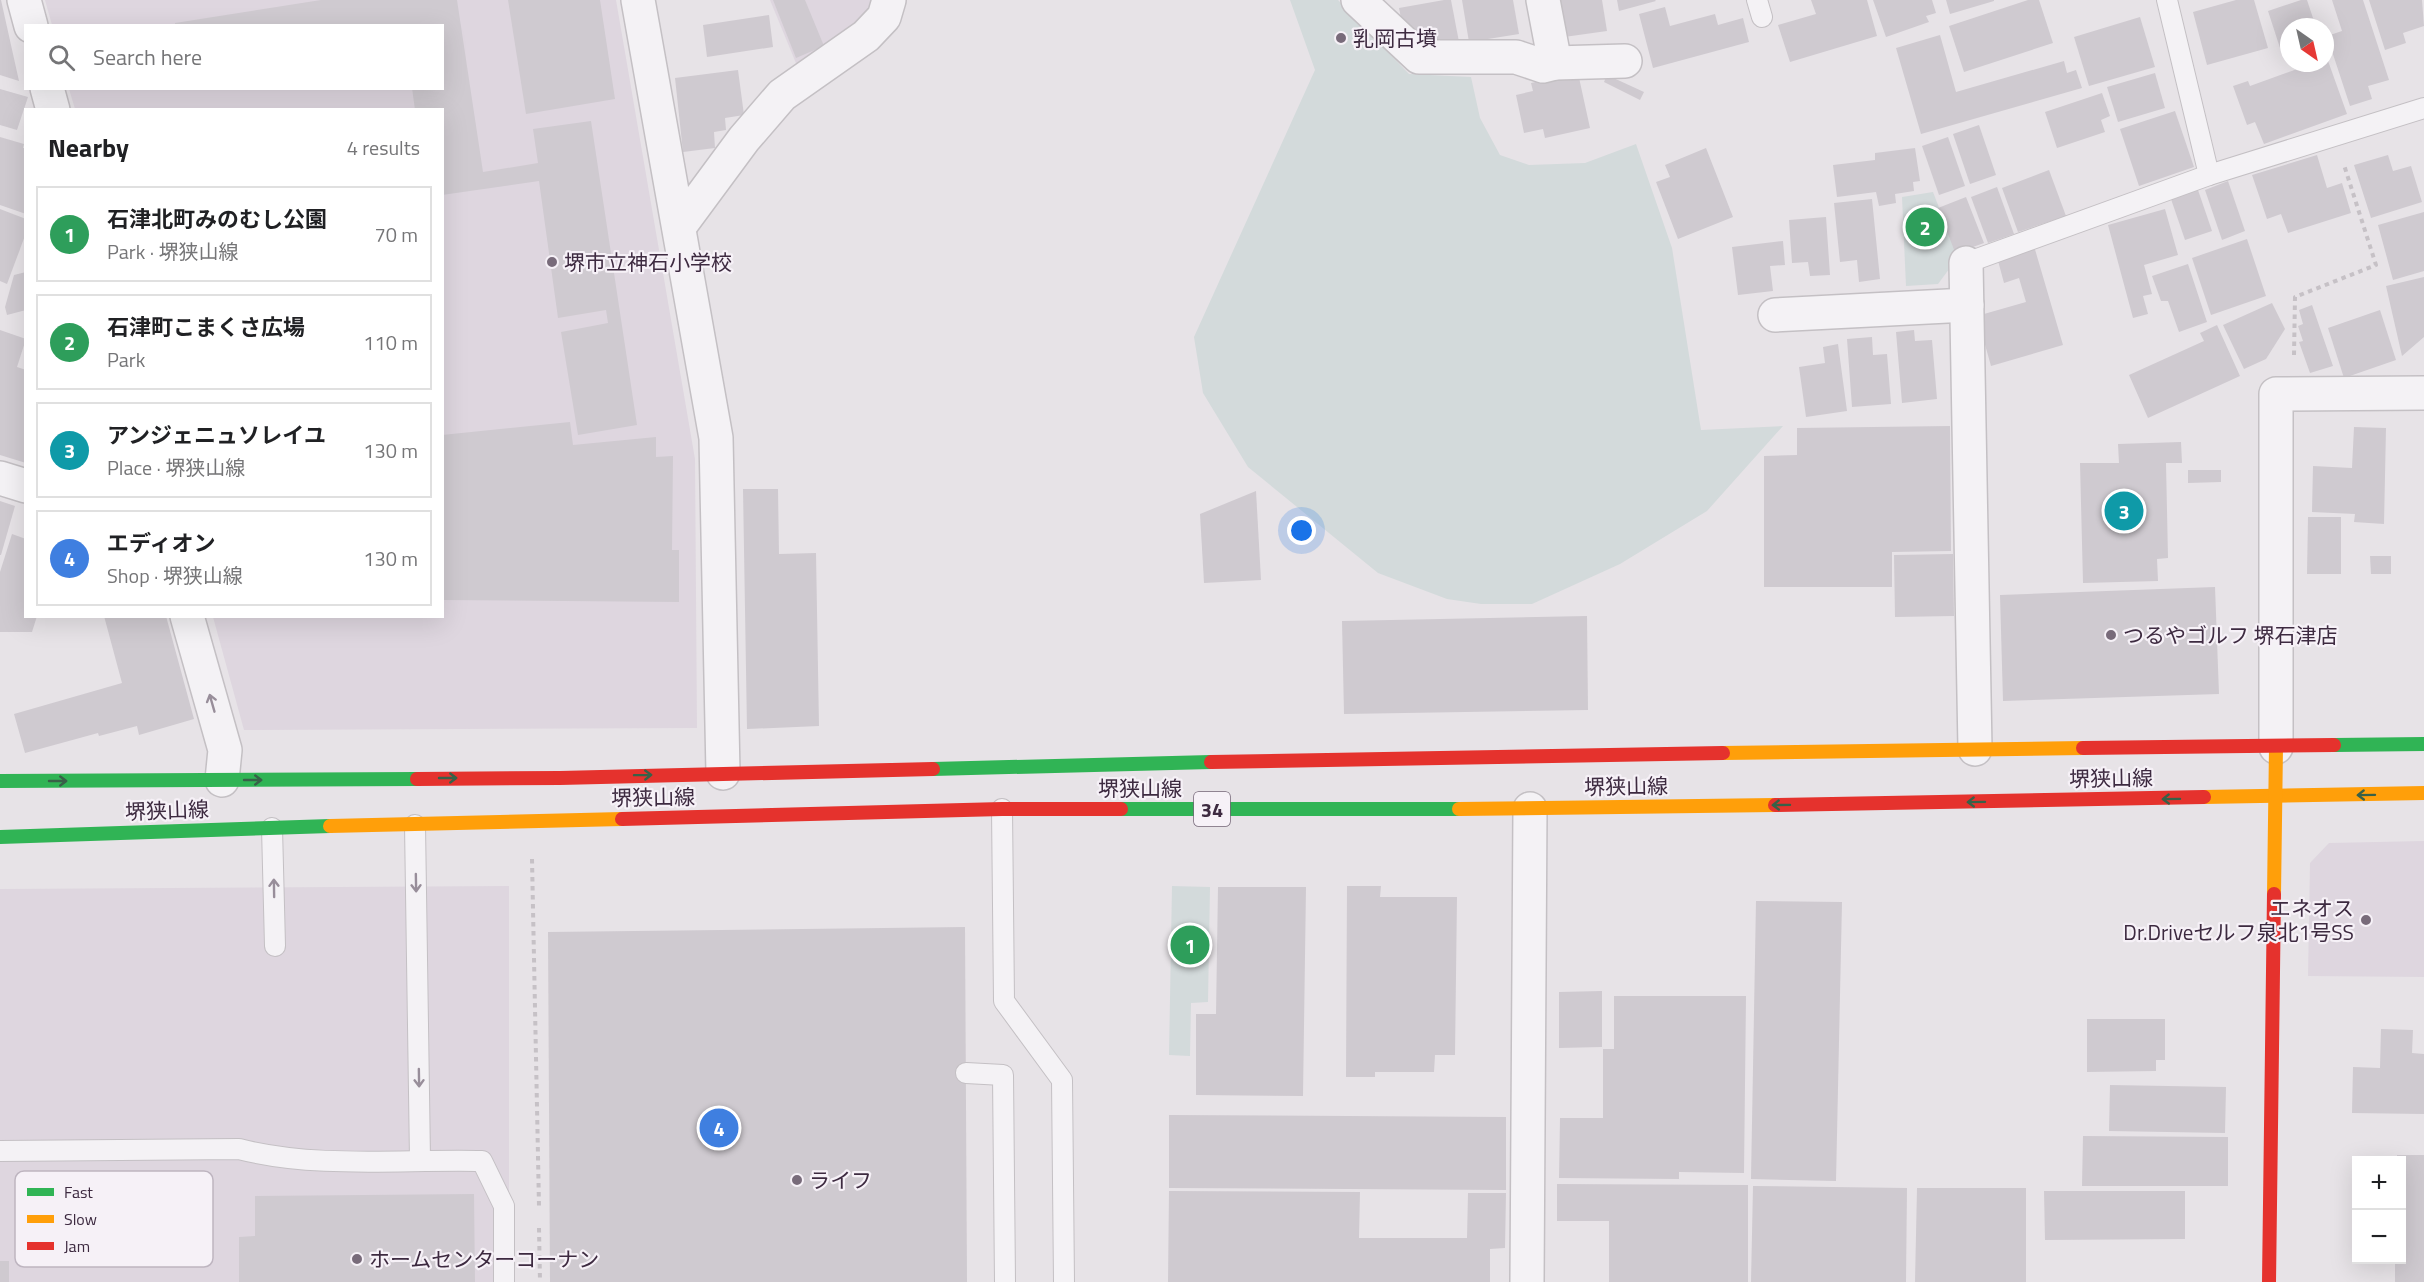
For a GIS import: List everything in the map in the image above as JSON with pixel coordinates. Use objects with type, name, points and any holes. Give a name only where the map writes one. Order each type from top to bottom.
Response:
[{"type":"main road","name":"堺狭山線","points":[[0,781],[560,778],[1375,758],[1975,748],[2424,744]]},
{"type":"main road","points":[[2269,1282],[2276,747]]},
{"type":"main road","name":"堺狭山線","points":[[0,837],[1002,809],[1530,809],[2424,793]]},
{"type":"street","points":[[24,0],[30,24]]},
{"type":"street","points":[[638,0],[716,438],[723,773]]},
{"type":"street","points":[[679,227],[744,139],[782,95],[866,36],[884,17],[889,0]]},
{"type":"street","points":[[1358,0],[1419,57],[1515,57],[1542,66],[1554,63],[1625,61]]},
{"type":"street","points":[[1543,0],[1554,63]]},
{"type":"street","points":[[48,90],[52,108]]},
{"type":"street","points":[[1966,263],[1975,748]]},
{"type":"street","points":[[1775,315],[1967,305]]},
{"type":"street","points":[[2276,747],[2276,394],[2424,393]]},
{"type":"street","points":[[0,478],[24,485]]},
{"type":"street","points":[[189,618],[225,750],[222,780]]},
{"type":"street","points":[[1527,1282],[1530,809]]},
{"type":"lane","points":[[2167,0],[2209,175]]},
{"type":"lane","points":[[1966,263],[2209,175],[2424,108]]},
{"type":"lane","points":[[1002,809],[1004,1001],[1062,1080],[1064,1282]]},
{"type":"lane","points":[[415,825],[420,1159]]},
{"type":"lane","points":[[272,828],[275,946]]},
{"type":"lane","points":[[966,1073],[1003,1075],[1005,1282]]},
{"type":"lane","points":[[0,1150],[239,1149],[268,1156],[340,1162],[420,1159],[482,1161],[504,1206],[504,1282]]},
{"type":"path","points":[[2294,394],[2295,297],[2376,265],[2335,136]]},
{"type":"path","points":[[532,858],[539,1211]]},
{"type":"path","points":[[539,1223],[540,1282]]},
{"type":"shaded area","name":"堺市立神石小学校","points":[[45,0],[616,0],[695,459],[697,728],[244,730],[213,618],[444,618],[444,108],[75,108],[69,90],[444,90],[444,24],[52,24]]},
{"type":"shaded area","points":[[770,0],[881,0],[877,15],[798,68]]},
{"type":"shaded area","points":[[1290,0],[1338,0],[1409,74],[1471,77],[1480,118],[1500,155],[1529,165],[1585,163],[1636,144],[1672,248],[1701,430],[1783,426],[1707,511],[1620,564],[1532,604],[1481,604],[1447,599],[1378,573],[1248,467],[1203,393],[1194,337],[1315,70]]},
{"type":"shaded area","points":[[1933,192],[1958,257],[1938,284],[1906,286],[1902,197]]},
{"type":"shaded area","name":"エネオス Dr.Driveセルフ泉北1号SS","points":[[2424,841],[2424,977],[2308,976],[2310,863],[2329,843]]},
{"type":"shaded area","points":[[509,886],[509,1282],[0,1282],[0,889]]},
{"type":"shaded area","points":[[1172,886],[1210,887],[1208,1002],[1191,1003],[1190,1056],[1169,1055]]},
{"type":"building","points":[[1,0],[19,81],[0,75]]},
{"type":"building","points":[[321,0],[457,0],[483,172],[538,163],[533,129],[591,121],[637,425],[578,435],[561,332],[608,323],[606,310],[558,318],[539,181],[444,195],[444,108],[415,108],[412,90],[444,90],[444,24],[175,23]]},
{"type":"building","points":[[508,0],[600,0],[615,99],[526,114]]},
{"type":"building","points":[[773,0],[805,0],[824,46],[796,58]]},
{"type":"building","points":[[1451,0],[1459,42],[1419,49],[1404,33],[1399,8]]},
{"type":"building","points":[[1462,0],[1513,0],[1519,34],[1469,42]]},
{"type":"building","points":[[1551,0],[1602,0],[1607,31],[1557,38]]},
{"type":"building","points":[[1617,0],[1655,0],[1656,1],[1619,11]]},
{"type":"building","points":[[1811,0],[1867,0],[1877,36],[1790,62],[1778,25],[1816,14]]},
{"type":"building","points":[[1873,0],[1932,0],[1936,13],[1926,16],[1929,22],[1886,37]]},
{"type":"building","points":[[1946,0],[1994,0],[1994,1],[1950,14]]},
{"type":"building","points":[[2028,0],[2039,0],[2053,43],[1964,72],[1949,26]]},
{"type":"building","points":[[2236,0],[2254,0],[2268,48],[2207,65],[2193,12]]},
{"type":"building","points":[[2307,0],[2313,18],[2280,18],[2280,48],[2268,11]]},
{"type":"building","points":[[2332,0],[2363,0],[2389,80],[2368,86],[2372,99],[2350,106],[2334,57],[2334,34],[2342,31]]},
{"type":"building","points":[[2369,0],[2422,0],[2424,26],[2403,33],[2406,43],[2385,50]]},
{"type":"building","points":[[1665,7],[1670,26],[1715,14],[1718,25],[1743,18],[1749,42],[1653,68],[1639,14]]},
{"type":"building","points":[[769,15],[773,47],[707,57],[703,25]]},
{"type":"building","points":[[2140,17],[2155,67],[2089,86],[2074,37]]},
{"type":"building","points":[[1940,35],[1956,92],[2064,61],[2067,73],[2076,70],[2082,88],[1921,134],[1896,48]]},
{"type":"building","points":[[738,70],[744,115],[725,118],[726,130],[714,132],[715,148],[683,152],[675,78]]},
{"type":"building","points":[[2289,72],[2332,72],[2347,114],[2264,144],[2255,122],[2247,125],[2233,86],[2248,81],[2250,86]]},
{"type":"building","points":[[1578,73],[1590,128],[1545,138],[1543,129],[1524,133],[1516,95],[1533,91],[1531,83]]},
{"type":"building","points":[[2155,73],[2165,108],[2118,122],[2107,87]]},
{"type":"building","points":[[1607,75],[1644,92],[1640,100],[1604,82]]},
{"type":"building","points":[[0,89],[28,97],[17,130],[0,125]]},
{"type":"building","points":[[2102,93],[2110,116],[2101,120],[2105,132],[2057,148],[2045,112]]},
{"type":"building","points":[[2175,111],[2194,167],[2139,186],[2120,129]]},
{"type":"building","points":[[1979,125],[1996,175],[1970,184],[1953,134]]},
{"type":"building","points":[[0,137],[24,144],[24,213],[0,205]]},
{"type":"building","points":[[1948,137],[1965,186],[1939,195],[1922,146]]},
{"type":"building","points":[[1706,148],[1733,217],[1678,239],[1656,182],[1670,177],[1665,165]]},
{"type":"building","points":[[1915,148],[1920,181],[1913,182],[1914,191],[1895,194],[1896,203],[1879,206],[1876,192],[1837,197],[1833,165],[1875,160],[1875,153]]},
{"type":"building","points":[[2317,155],[2327,188],[2342,183],[2351,213],[2288,233],[2281,214],[2267,219],[2252,175]]},
{"type":"building","points":[[2388,155],[2393,171],[2411,166],[2422,202],[2371,218],[2354,165]]},
{"type":"building","points":[[2049,170],[2066,216],[2018,232],[2002,188]]},
{"type":"building","points":[[2228,181],[2245,231],[2222,240],[2205,190]]},
{"type":"building","points":[[1997,187],[2014,234],[1988,243],[1971,197]]},
{"type":"building","points":[[2198,190],[2212,231],[2185,240],[2171,199]]},
{"type":"building","points":[[1966,197],[1984,243],[1973,247],[1976,253],[1958,260],[1938,208]]},
{"type":"building","points":[[1872,199],[1880,279],[1859,282],[1857,260],[1840,262],[1834,203]]},
{"type":"building","points":[[0,209],[24,218],[24,238],[7,284],[0,281]]},
{"type":"building","points":[[2165,209],[2178,255],[2144,265],[2152,294],[2143,296],[2148,314],[2133,318],[2108,225]]},
{"type":"building","points":[[2424,212],[2424,271],[2393,280],[2378,225]]},
{"type":"building","points":[[1826,217],[1830,275],[1810,276],[1808,262],[1792,263],[1789,220]]},
{"type":"building","points":[[2247,239],[2266,296],[2211,315],[2192,258]]},
{"type":"building","points":[[1783,241],[1785,265],[1770,266],[1773,291],[1738,295],[1732,247]]},
{"type":"building","points":[[2034,246],[2063,345],[1991,366],[1977,316],[2026,302],[2019,278],[2004,283],[1997,257]]},
{"type":"building","points":[[2188,264],[2207,322],[2179,332],[2168,301],[2161,301],[2152,276]]},
{"type":"building","points":[[24,272],[24,311],[7,315],[5,307],[14,275]]},
{"type":"building","points":[[2424,277],[2424,337],[2402,356],[2386,286]]},
{"type":"building","points":[[2272,303],[2285,329],[2266,359],[2244,369],[2223,325]]},
{"type":"building","points":[[2312,305],[2333,366],[2310,373],[2299,342],[2303,341],[2298,326],[2303,324],[2299,310]]},
{"type":"building","points":[[2380,310],[2396,360],[2344,378],[2328,328]]},
{"type":"building","points":[[2217,325],[2240,376],[2148,418],[2129,375],[2204,341],[2200,333]]},
{"type":"building","points":[[0,330],[24,338],[17,367],[24,369],[24,462],[0,455]]},
{"type":"building","points":[[1914,330],[1915,341],[1932,340],[1937,399],[1902,403],[1896,332]]},
{"type":"building","points":[[1872,337],[1873,355],[1887,354],[1891,404],[1852,407],[1847,339]]},
{"type":"building","points":[[1838,344],[1847,411],[1806,417],[1799,367],[1825,363],[1823,347]]},
{"type":"building","points":[[570,422],[573,445],[656,437],[656,457],[673,456],[672,550],[679,550],[679,602],[444,600],[444,435]]},
{"type":"building","points":[[1950,426],[1951,551],[1892,552],[1892,587],[1764,587],[1764,456],[1797,455],[1797,428]]},
{"type":"building","points":[[2354,427],[2386,428],[2384,524],[2354,522],[2355,514],[2312,512],[2313,466],[2352,468]]},
{"type":"building","points":[[2181,442],[2182,463],[2166,463],[2168,558],[2157,559],[2158,581],[2083,583],[2080,463],[2119,463],[2118,444]]},
{"type":"building","points":[[2188,470],[2221,470],[2221,482],[2188,483]]},
{"type":"building","points":[[743,489],[778,489],[779,554],[816,553],[819,726],[747,729]]},
{"type":"building","points":[[1256,491],[1261,580],[1204,583],[1200,514]]},
{"type":"building","points":[[0,501],[15,506],[1,555],[0,555]]},
{"type":"building","points":[[2308,517],[2341,517],[2341,574],[2307,574]]},
{"type":"building","points":[[12,534],[24,538],[24,618],[36,618],[32,632],[0,632],[0,572]]},
{"type":"building","points":[[1953,554],[1954,616],[1895,617],[1894,555]]},
{"type":"building","points":[[2370,556],[2391,556],[2391,574],[2371,574]]},
{"type":"building","points":[[2215,587],[2219,694],[2003,701],[2000,595]]},
{"type":"building","points":[[1587,616],[1588,710],[1344,714],[1342,621]]},
{"type":"building","points":[[105,618],[167,618],[194,719],[139,735],[137,726],[99,736],[98,733],[25,753],[14,714],[122,683]]},
{"type":"building","points":[[1347,886],[1381,886],[1380,897],[1457,897],[1455,1055],[1435,1055],[1434,1072],[1375,1072],[1375,1077],[1346,1077]]},
{"type":"building","points":[[1218,887],[1306,887],[1303,1096],[1196,1095],[1196,1014],[1216,1014]]},
{"type":"building","points":[[1756,901],[1842,902],[1836,1181],[1751,1179]]},
{"type":"building","points":[[965,927],[967,1282],[550,1282],[548,932]]},
{"type":"building","points":[[1602,991],[1602,1047],[1559,1048],[1559,992]]},
{"type":"building","points":[[1614,996],[1746,996],[1744,1173],[1679,1172],[1679,1179],[1559,1178],[1560,1118],[1603,1118],[1603,1049],[1614,1049]]},
{"type":"building","points":[[2087,1019],[2165,1019],[2165,1060],[2156,1060],[2156,1071],[2087,1072]]},
{"type":"building","points":[[2381,1029],[2413,1030],[2412,1053],[2424,1054],[2424,1114],[2352,1113],[2353,1067],[2380,1068]]},
{"type":"building","points":[[2110,1085],[2226,1087],[2225,1133],[2109,1131]]},
{"type":"building","points":[[1169,1115],[1506,1117],[1506,1190],[1169,1188]]},
{"type":"building","points":[[2083,1136],[2228,1137],[2228,1186],[2082,1186]]},
{"type":"building","points":[[2424,1155],[2424,1282],[2395,1282],[2395,1264],[2406,1264],[2406,1156],[2397,1156]]},
{"type":"building","points":[[1557,1184],[1748,1185],[1748,1282],[1609,1282],[1609,1221],[1557,1221]]},
{"type":"building","points":[[1753,1186],[1907,1188],[1906,1282],[1751,1282]]},
{"type":"building","points":[[1917,1188],[2026,1188],[2026,1282],[1915,1282]]},
{"type":"building","points":[[1169,1191],[1360,1192],[1359,1238],[1467,1238],[1468,1193],[1506,1193],[1505,1248],[1490,1249],[1490,1282],[1168,1282]]},
{"type":"building","points":[[2044,1191],[2185,1191],[2185,1239],[2045,1240]]},
{"type":"building","name":"ホームセンターコーナン","points":[[474,1194],[475,1282],[239,1282],[239,1237],[255,1236],[255,1196]]},
{"type":"building","points":[[0,1261],[9,1261],[9,1282],[0,1282]]},
{"type":"traffic: fast","points":[[2334,745],[2424,744]]},
{"type":"traffic: fast","points":[[933,769],[1211,762]]},
{"type":"traffic: fast","points":[[0,781],[417,779]]},
{"type":"traffic: fast","points":[[1121,809],[1459,809]]},
{"type":"traffic: fast","points":[[0,837],[330,826]]},
{"type":"traffic: slow","points":[[2274,894],[2276,747]]},
{"type":"traffic: slow","points":[[1723,753],[2083,748]]},
{"type":"traffic: slow","points":[[2204,797],[2424,793]]},
{"type":"traffic: slow","points":[[1459,809],[1775,805]]},
{"type":"traffic: slow","points":[[330,826],[622,819]]},
{"type":"traffic: jam","points":[[2083,748],[2334,745]]},
{"type":"traffic: jam","points":[[1211,762],[1723,753]]},
{"type":"traffic: jam","points":[[417,779],[933,769]]},
{"type":"traffic: jam","points":[[1775,805],[2204,797]]},
{"type":"traffic: jam","points":[[622,819],[1002,809],[1121,809]]},
{"type":"traffic: jam","points":[[2269,1282],[2274,894]]},
{"type":"place","name":"乳岡古墳","points":[[1341,38]]},
{"type":"place","name":"石津町こまくさ広場","points":[[1925,227]]},
{"type":"place","name":"堺市立神石小学校","points":[[552,262]]},
{"type":"place","name":"アンジェニュソレイユ","points":[[2124,511]]},
{"type":"place","name":"つるやゴルフ 堺石津店","points":[[2111,635]]},
{"type":"place","name":"エネオス Dr.Driveセルフ泉北1号SS","points":[[2366,920]]},
{"type":"place","name":"石津北町みのむし公園","points":[[1190,945]]},
{"type":"place","name":"エディオン","points":[[719,1128]]},
{"type":"place","name":"ライフ","points":[[797,1180]]},
{"type":"place","name":"ホームセンターコーナン","points":[[357,1259]]}]
